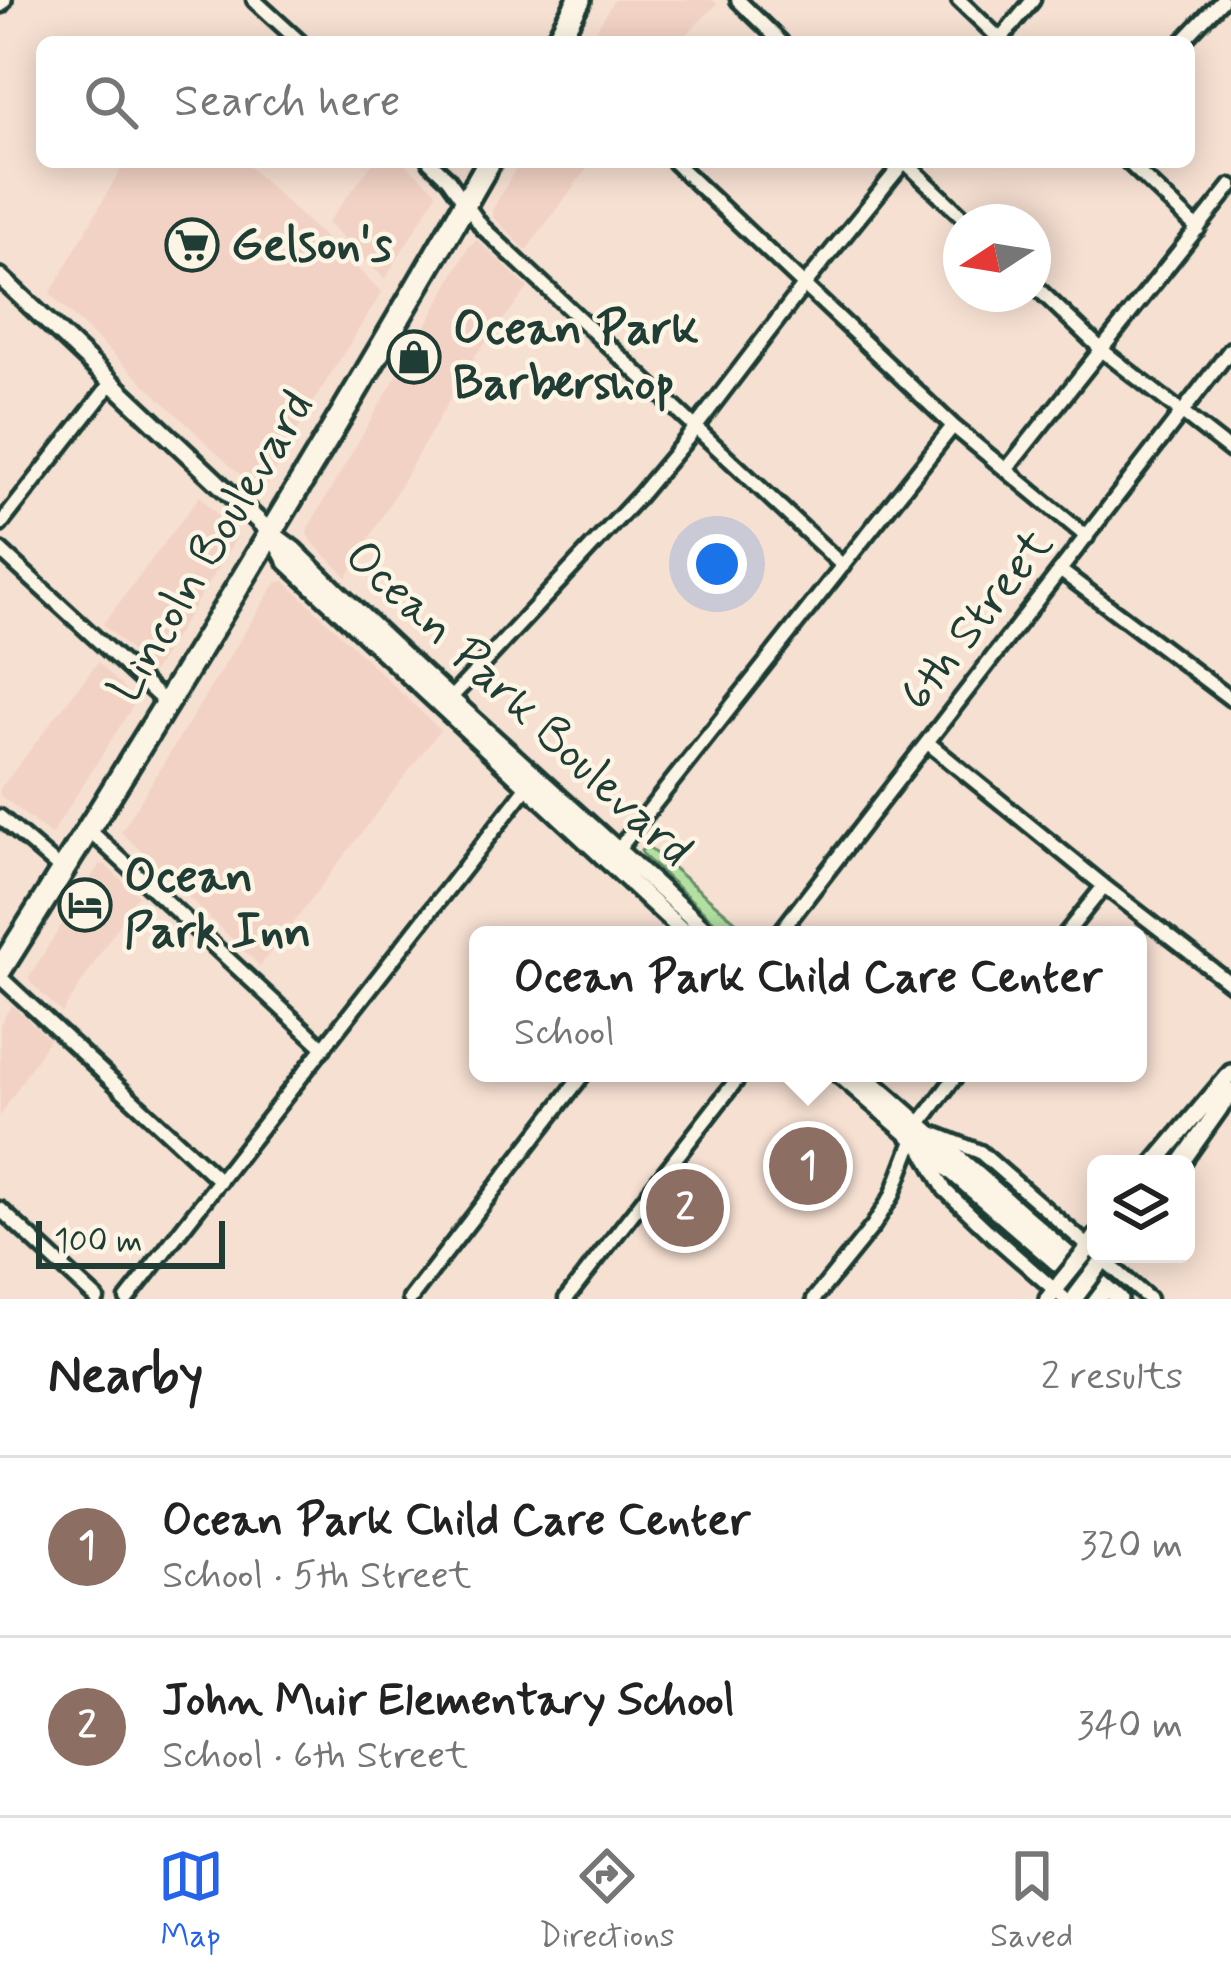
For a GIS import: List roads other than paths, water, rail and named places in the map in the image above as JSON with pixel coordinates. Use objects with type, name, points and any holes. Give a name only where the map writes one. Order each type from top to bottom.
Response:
[{"type":"highway","points":[[559,36],[579,0]]},
{"type":"highway","name":"Lincoln Boulevard","points":[[0,974],[167,704],[486,168]]},
{"type":"street","points":[[254,0],[293,36]]},
{"type":"street","points":[[738,0],[776,36]]},
{"type":"street","points":[[959,0],[995,36]]},
{"type":"street","points":[[1004,36],[1033,0]]},
{"type":"street","points":[[1188,36],[1222,0]]},
{"type":"street","points":[[436,168],[482,227],[843,566]]},
{"type":"street","points":[[680,168],[953,426],[1087,537]]},
{"type":"street","points":[[446,703],[640,495],[900,168]]},
{"type":"street","points":[[911,168],[949,204]]},
{"type":"street","points":[[1134,168],[1198,229]]},
{"type":"street","points":[[1006,470],[1230,191]]},
{"type":"street","name":"Ocean Park Boulevard","points":[[0,277],[270,532],[287,562],[574,821],[682,926]]},
{"type":"street","points":[[1051,301],[1103,350],[1231,451]]},
{"type":"street","name":"6th Street","points":[[785,926],[1231,349]]},
{"type":"street","points":[[0,525],[112,382]]},
{"type":"street","points":[[617,851],[953,426]]},
{"type":"street","points":[[0,550],[167,704]]},
{"type":"street","points":[[1061,571],[1231,699]]},
{"type":"street","name":"Ocean Park Boulevard","points":[[446,703],[528,787],[608,854],[617,851],[650,877],[702,926]]},
{"type":"street","points":[[928,742],[1231,984]]},
{"type":"street","points":[[127,1299],[528,787]]},
{"type":"street","points":[[0,817],[63,871]]},
{"type":"street","points":[[88,830],[324,1048]]},
{"type":"street","points":[[1072,926],[1104,886]]},
{"type":"street","points":[[0,974],[220,1181]]},
{"type":"street","points":[[1162,1155],[1231,1073]]},
{"type":"street","points":[[410,1299],[577,1082]]},
{"type":"street","points":[[566,1299],[735,1082]]},
{"type":"street","points":[[850,1082],[1119,1299]]},
{"type":"street","points":[[870,1082],[921,1136],[1099,1299]]},
{"type":"street","points":[[814,1299],[873,1226],[953,1082]]},
{"type":"street","points":[[1186,1155],[1231,1092]]},
{"type":"street","points":[[921,1136],[980,1152],[1087,1245]]},
{"type":"street","points":[[921,1136],[945,1190],[1063,1294],[1088,1263]]},
{"type":"street","points":[[0,1208],[95,1298]]},
{"type":"street","points":[[1108,1263],[1149,1299]]},
{"type":"place","name":"Gelson's","points":[[192,245]]},
{"type":"place","name":"Ocean Park Barbershop","points":[[414,357]]},
{"type":"place","name":"Ocean Park Inn","points":[[85,905]]},
{"type":"place","name":"Ocean Park Child Care Center","points":[[808,1166]]},
{"type":"place","name":"John Muir Elementary School","points":[[685,1208]]}]
